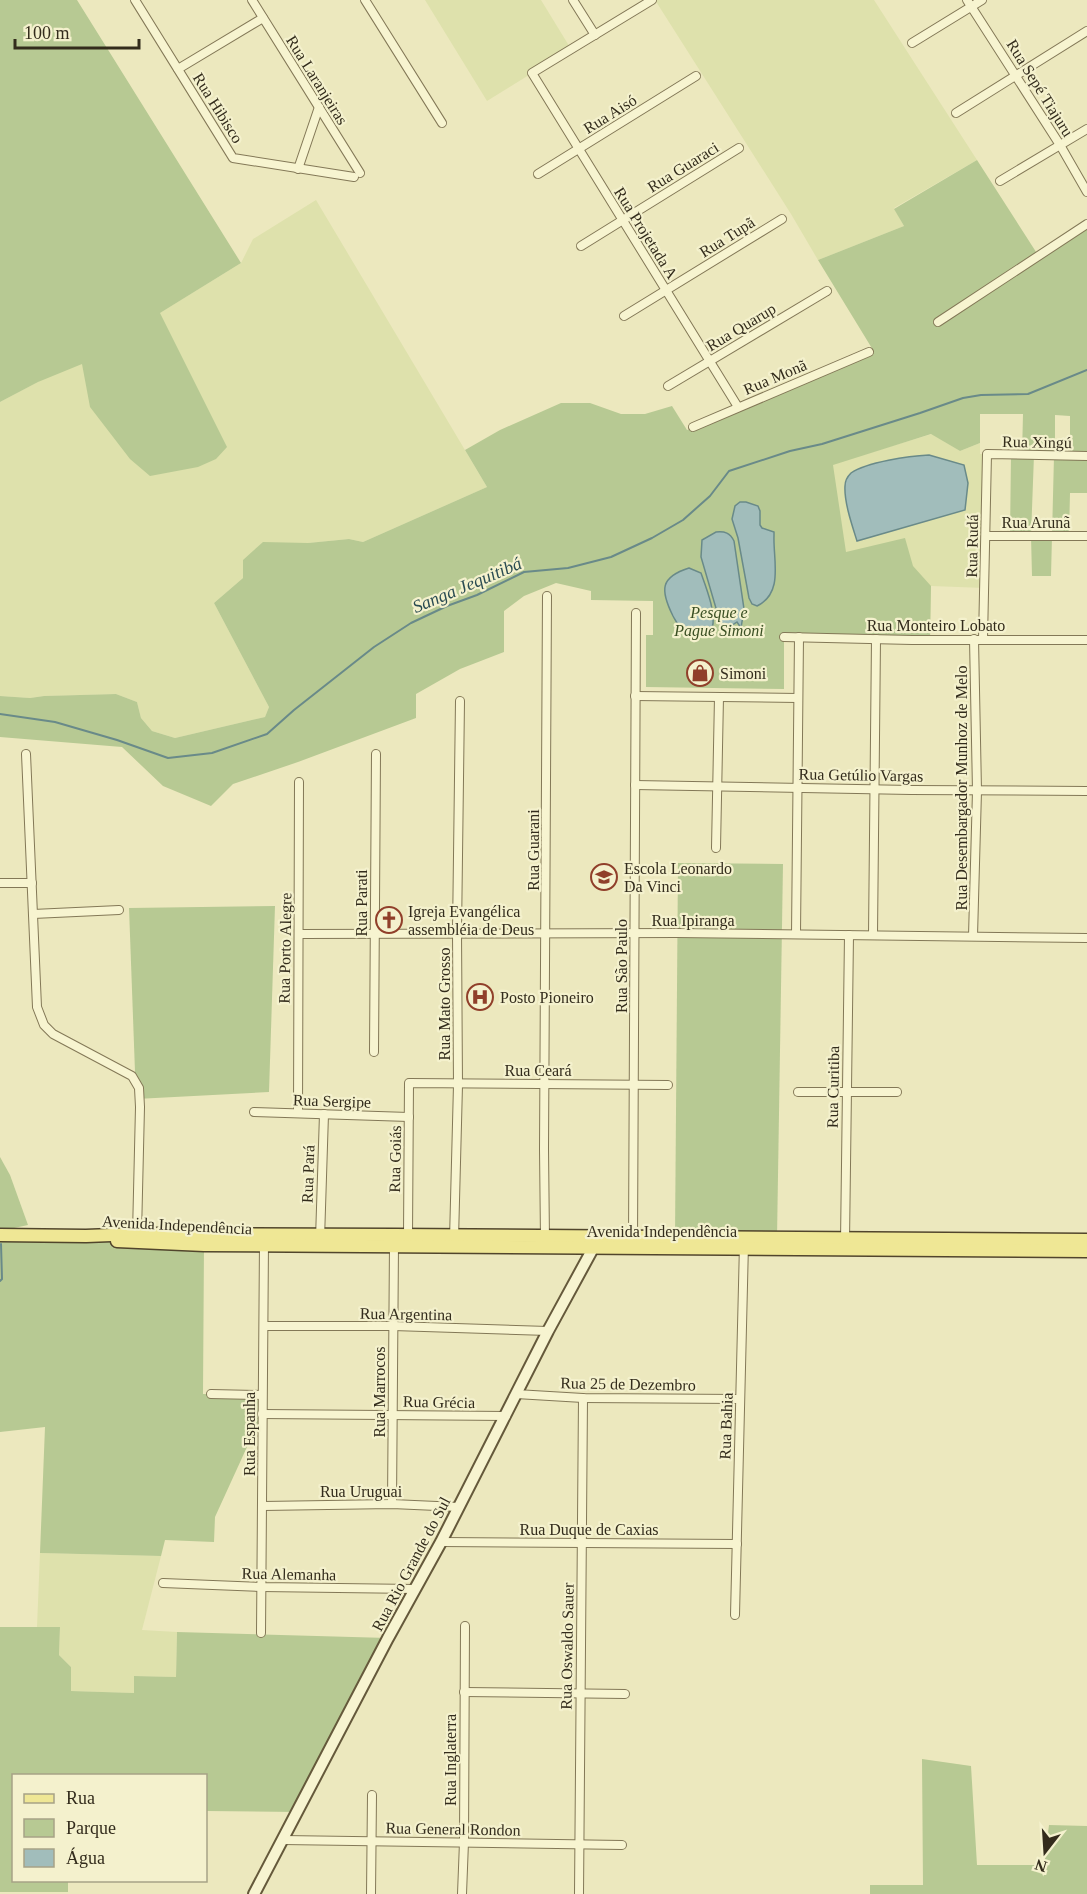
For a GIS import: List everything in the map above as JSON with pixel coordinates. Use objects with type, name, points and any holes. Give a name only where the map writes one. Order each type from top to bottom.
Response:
[{"type":"main road","name":"Avenida Independência","points":[[86,1236],[137,1234],[238,1240]]},
{"type":"main road","points":[[4,1235],[86,1236]]},
{"type":"main road","name":"Avenida Independência","points":[[394,1240],[408,1235],[454,1241]]},
{"type":"main road","name":"Avenida Independência","points":[[86,1236],[132,1243],[264,1239],[845,1244],[1087,1240]]},
{"type":"main road","name":"Avenida Independência","points":[[892,1244],[1087,1251]]},
{"type":"street","name":"Rua Hibisco","points":[[135,0],[233,158],[357,175]]},
{"type":"street","name":"Rua Laranjeiras","points":[[252,0],[319,107],[357,175]]},
{"type":"street","points":[[365,0],[442,123]]},
{"type":"street","points":[[573,0],[595,35],[652,0]]},
{"type":"street","points":[[912,43],[970,3],[982,0]]},
{"type":"street","name":"Rua Sepé Tiajuru","points":[[970,3],[1087,192]]},
{"type":"street","points":[[178,69],[263,18]]},
{"type":"street","points":[[956,113],[1087,31]]},
{"type":"street","name":"Rua Projetada A","points":[[595,35],[532,73],[738,407]]},
{"type":"street","name":"Rua Aisó","points":[[538,174],[696,76]]},
{"type":"street","points":[[298,168],[319,107]]},
{"type":"street","points":[[1000,181],[1087,129]]},
{"type":"street","name":"Rua Guaraci","points":[[581,246],[739,148]]},
{"type":"street","name":"Rua Tupã","points":[[624,316],[782,219]]},
{"type":"street","points":[[938,322],[1087,224]]},
{"type":"street","name":"Rua Quarup","points":[[668,386],[827,291]]},
{"type":"street","name":"Rua Monã","points":[[693,427],[869,352]]},
{"type":"street","name":"Rua Xingú","points":[[987,454],[1087,456]]},
{"type":"street","name":"Rua Rudá","points":[[979,639],[986,536],[987,454]]},
{"type":"street","name":"Rua Arunã","points":[[986,536],[1087,536]]},
{"type":"street","name":"Rua Guarani","points":[[545,1241],[547,596]]},
{"type":"street","name":"Rua São Paulo","points":[[633,1242],[636,613]]},
{"type":"street","name":"Rua Monteiro Lobato","points":[[784,637],[1087,640]]},
{"type":"street","points":[[796,934],[799,637]]},
{"type":"street","points":[[873,935],[876,639]]},
{"type":"street","name":"Rua Desembargador Munhoz de Melo","points":[[973,936],[979,639]]},
{"type":"street","points":[[635,696],[798,698]]},
{"type":"street","points":[[716,848],[719,697]]},
{"type":"street","name":"Rua Mato Grosso","points":[[454,1241],[458,1085],[460,701]]},
{"type":"street","points":[[26,754],[37,1006],[44,1025],[53,1034],[132,1076],[139,1088],[137,1234]]},
{"type":"street","name":"Rua Parati","points":[[374,1052],[376,754]]},
{"type":"street","name":"Rua Porto Alegre","points":[[298,1113],[299,782]]},
{"type":"street","name":"Rua Getúlio Vargas","points":[[635,785],[1087,791]]},
{"type":"street","points":[[0,883],[32,883]]},
{"type":"street","points":[[33,914],[119,910]]},
{"type":"street","name":"Rua Ipiranga","points":[[299,934],[635,933],[1087,938]]},
{"type":"street","name":"Rua Curitiba","points":[[845,1244],[849,935]]},
{"type":"street","name":"Rua Ceará","points":[[409,1083],[668,1085]]},
{"type":"street","name":"Rua Goiás","points":[[408,1235],[409,1083]]},
{"type":"street","points":[[798,1092],[897,1092]]},
{"type":"street","name":"Rua Sergipe","points":[[254,1112],[409,1118]]},
{"type":"street","name":"Rua Pará","points":[[320,1240],[324,1114]]},
{"type":"street","name":"Rua Espanha","points":[[261,1633],[264,1239]]},
{"type":"street","name":"Rua Marrocos","points":[[392,1504],[394,1240]]},
{"type":"street","name":"Rua Rio Grande do Sul","points":[[254,1894],[441,1542],[548,1331],[597,1242]]},
{"type":"street","name":"Rua Bahia","points":[[735,1615],[744,1243]]},
{"type":"street","name":"Rua Argentina","points":[[264,1326],[393,1326],[548,1331]]},
{"type":"street","points":[[211,1394],[262,1395]]},
{"type":"street","name":"Rua 25 de Dezembro","points":[[516,1394],[584,1398],[740,1399]]},
{"type":"street","name":"Rua Oswaldo Sauer","points":[[579,1894],[584,1398]]},
{"type":"street","name":"Rua Grécia","points":[[262,1414],[506,1416]]},
{"type":"street","name":"Rua Uruguai","points":[[263,1506],[392,1504],[459,1507]]},
{"type":"street","name":"Rua Duque de Caxias","points":[[441,1542],[737,1544]]},
{"type":"street","name":"Rua Alemanha","points":[[163,1583],[415,1589]]},
{"type":"street","name":"Rua Inglaterra","points":[[462,1894],[465,1626]]},
{"type":"street","points":[[464,1692],[625,1694]]},
{"type":"street","points":[[371,1894],[372,1795]]},
{"type":"street","name":"Rua General Rondon","points":[[283,1840],[622,1845]]},
{"type":"green space","points":[[0,0],[77,0],[241,263],[160,313],[227,447],[216,459],[198,467],[150,476],[130,459],[90,407],[82,364],[38,382],[0,402]]},
{"type":"green space","points":[[425,0],[541,0],[571,49],[487,101]]},
{"type":"green space","points":[[655,0],[874,0],[977,160],[894,208],[904,226],[818,260]]},
{"type":"green space","name":"Pesque e Pague Simoni","points":[[977,160],[1038,255],[1087,224],[1087,493],[1070,493],[1069,536],[1052,536],[1054,456],[1034,455],[1031,536],[1010,536],[1011,455],[1022,455],[1023,414],[980,414],[980,443],[960,451],[931,434],[833,465],[846,552],[905,538],[913,566],[931,586],[930,640],[784,637],[784,689],[646,687],[646,635],[653,635],[653,601],[591,600],[591,591],[556,583],[524,596],[504,611],[504,652],[460,669],[416,694],[416,718],[233,784],[211,806],[163,786],[122,747],[0,737],[0,696],[30,698],[116,694],[137,702],[141,718],[152,731],[175,738],[265,717],[269,707],[214,603],[243,578],[243,560],[263,542],[308,543],[349,539],[363,542],[487,487],[465,450],[500,430],[561,403],[590,403],[621,414],[645,414],[672,406],[687,430],[873,350],[818,260],[904,226],[894,209]],"holes":[[[1055,415],[1070,416],[1070,455],[1055,455]]]},
{"type":"green space","points":[[316,200],[487,487],[363,542],[349,539],[308,543],[243,578],[214,603],[269,707],[265,717],[175,738],[152,731],[141,718],[137,702],[116,694],[30,698],[0,696],[0,402],[111,343],[241,263],[253,239]]},
{"type":"green space","points":[[932,434],[960,451],[980,443],[980,454],[987,454],[985,588],[931,586],[930,640],[912,640],[789,477]]},
{"type":"green space","points":[[1031,536],[1052,536],[1051,576],[1032,576]]},
{"type":"green space","points":[[678,863],[783,864],[777,1238],[675,1237]]},
{"type":"green space","points":[[275,906],[269,1092],[136,1099],[129,908]]},
{"type":"green space","points":[[0,1157],[10,1175],[28,1225],[0,1231]]},
{"type":"green space","points":[[0,1235],[204,1245],[203,1394],[262,1395],[262,1414],[215,1517],[214,1542],[165,1540],[161,1556],[40,1553],[45,1427],[0,1432]]},
{"type":"green space","points":[[40,1553],[161,1556],[142,1630],[177,1632],[176,1677],[134,1676],[134,1693],[71,1691],[71,1667],[59,1655],[60,1627],[37,1627]]},
{"type":"green space","points":[[0,1627],[60,1627],[59,1655],[71,1667],[71,1691],[134,1693],[134,1676],[176,1677],[177,1632],[388,1638],[298,1812],[207,1811],[207,1774],[12,1774],[12,1882],[68,1882],[68,1892],[0,1892]]},
{"type":"green space","points":[[922,1759],[971,1766],[977,1865],[1044,1865],[1049,1825],[1087,1826],[1087,1894],[870,1894],[870,1885],[923,1885]]},
{"type":"water","points":[[929,455],[964,465],[968,483],[965,510],[857,541],[845,492],[850,474],[877,463]]},
{"type":"water","points":[[740,502],[758,506],[760,525],[774,532],[774,584],[771,593],[757,606],[752,604],[749,598],[738,538],[732,519],[735,506]]},
{"type":"water","points":[[716,532],[727,533],[734,541],[744,609],[741,628],[737,622],[731,626],[735,632],[724,628],[720,622],[701,557],[702,540]]},
{"type":"water","points":[[689,568],[701,573],[713,616],[712,628],[692,635],[687,635],[682,631],[669,607],[665,592],[665,586],[672,576]]},
{"type":"waterway","name":"Sanga Jequitibá","points":[[0,714],[55,722],[168,758],[212,753],[267,734],[374,647],[411,623],[524,572],[568,568],[611,557],[652,538],[683,520],[710,496],[729,471],[790,451],[822,444],[963,398],[981,395],[1028,394],[1087,370]]},
{"type":"waterway","points":[[0,1281],[2,1279],[1,1244]]},
{"type":"place","name":"Simoni","points":[[700,673]]},
{"type":"place","name":"Escola Leonardo Da Vinci","points":[[604,877]]},
{"type":"place","name":"Igreja Evangélica assembléia de Deus","points":[[389,920]]},
{"type":"place","name":"Posto Pioneiro","points":[[480,997]]}]
